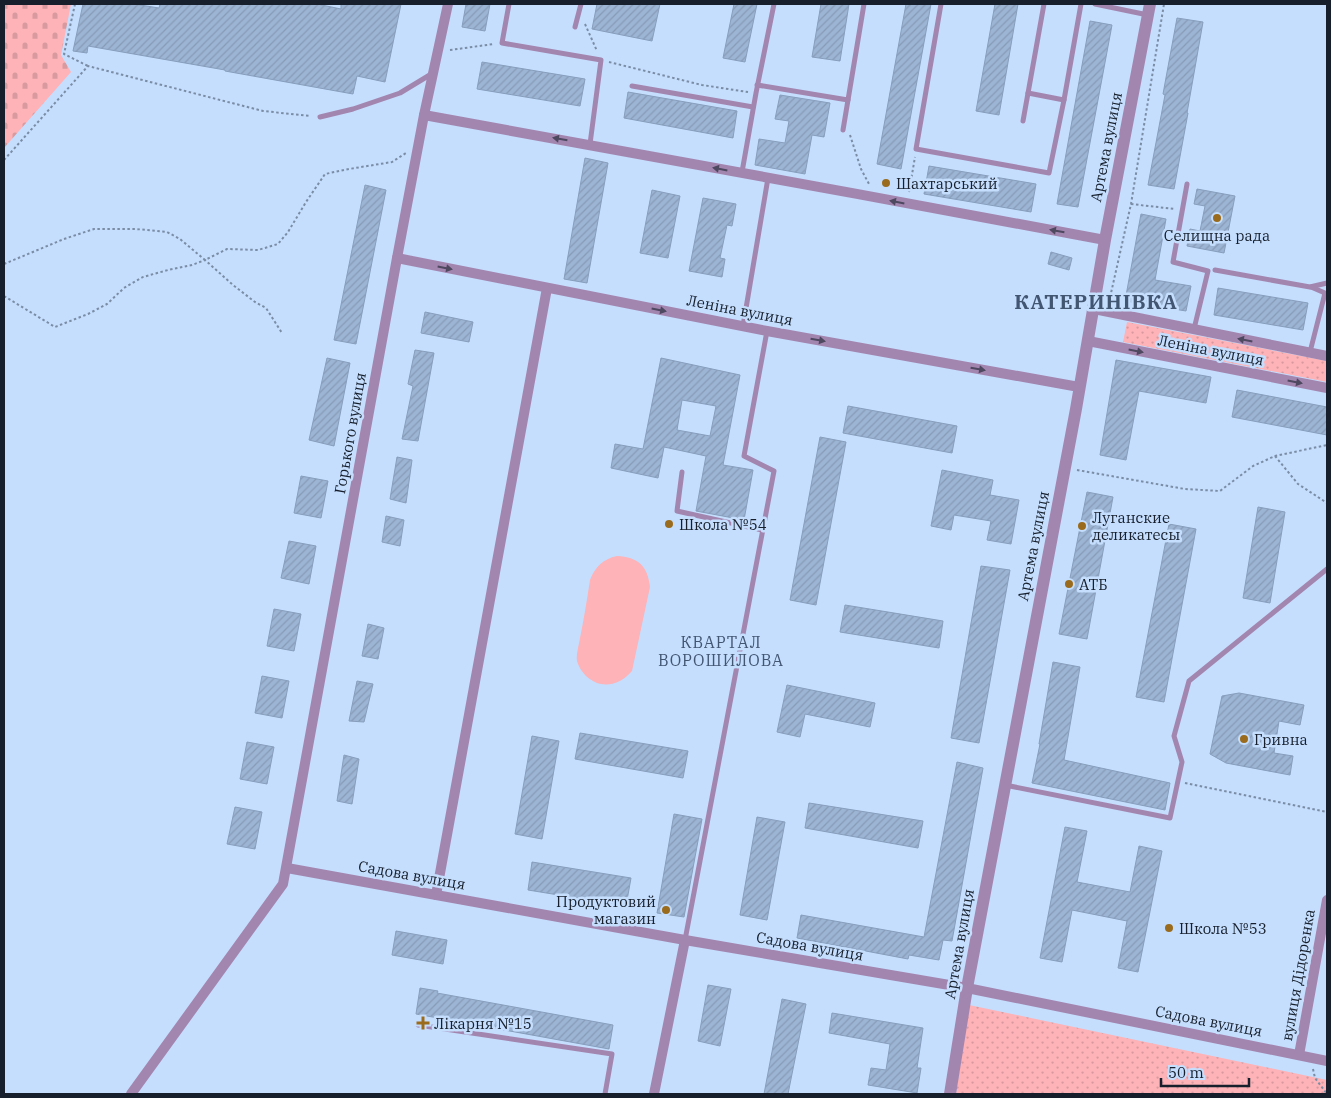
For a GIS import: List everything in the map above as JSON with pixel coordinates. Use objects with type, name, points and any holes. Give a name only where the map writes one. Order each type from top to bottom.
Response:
[{"type":"street","name":"Горького вулиця","points":[[131,1094],[283,884],[397,258],[448,4]]},
{"type":"street","name":"Артема вулиця","points":[[950,1094],[967,988],[1149,9]]},
{"type":"street","points":[[424,116],[590,144],[1105,240]]},
{"type":"street","name":"Леніна вулиця","points":[[397,258],[767,331],[1079,387]]},
{"type":"street","points":[[436,895],[547,288]]},
{"type":"street","name":"Леніна вулиця","points":[[1094,309],[1327,356]]},
{"type":"street","name":"Леніна вулиця","points":[[1088,341],[1327,388]]},
{"type":"street","name":"Садова вулиця","points":[[287,868],[685,940],[967,988],[1327,1061]]},
{"type":"street","name":"вулиця Дідоренка","points":[[1304,1056],[1327,900]]},
{"type":"street","points":[[654,1094],[685,940]]},
{"type":"lane","points":[[509,4],[502,43],[601,60],[590,144]]},
{"type":"lane","points":[[576,27],[581,4]]},
{"type":"lane","points":[[742,173],[757,85],[774,4]]},
{"type":"lane","points":[[843,130],[864,4]]},
{"type":"lane","points":[[941,4],[916,150],[1050,173],[1081,4]]},
{"type":"lane","points":[[1023,121],[1044,4]]},
{"type":"lane","points":[[1095,4],[1149,9]]},
{"type":"lane","points":[[320,117],[353,109],[400,93],[434,73]]},
{"type":"lane","points":[[757,85],[848,100]]},
{"type":"lane","points":[[632,86],[753,107]]},
{"type":"lane","points":[[1028,93],[1064,100]]},
{"type":"lane","points":[[743,326],[768,178]]},
{"type":"lane","points":[[1187,184],[1173,262],[1208,271],[1194,329]]},
{"type":"lane","points":[[1215,270],[1310,286],[1325,293],[1310,352]]},
{"type":"lane","points":[[1310,286],[1327,283]]},
{"type":"lane","points":[[685,940],[774,471],[744,456],[767,331]]},
{"type":"lane","points":[[682,472],[677,512],[762,530]]},
{"type":"lane","points":[[1005,785],[1170,818],[1182,762],[1174,736],[1189,681],[1327,569]]},
{"type":"lane","points":[[418,1025],[612,1054],[605,1094]]},
{"type":"path","points":[[75,4],[64,54],[88,66],[263,111],[320,117]]},
{"type":"path","points":[[1107,312],[1131,204],[1164,4]]},
{"type":"path","points":[[579,12],[601,60],[702,85],[756,93]]},
{"type":"path","points":[[438,51],[502,43]]},
{"type":"path","points":[[4,160],[88,66]]},
{"type":"path","points":[[844,119],[861,169],[876,198]]},
{"type":"path","points":[[907,204],[916,150]]},
{"type":"path","points":[[4,296],[56,327],[107,304],[124,288],[143,277],[192,265],[227,249],[258,250],[278,244],[288,232],[325,174],[349,168],[392,162],[408,152]]},
{"type":"path","points":[[1131,204],[1183,210]]},
{"type":"path","points":[[4,264],[64,238],[94,229],[136,229],[167,232],[180,239],[233,285],[266,308],[282,333]]},
{"type":"path","points":[[1065,467],[1186,489],[1220,491],[1253,466],[1275,456],[1327,445]]},
{"type":"path","points":[[1275,456],[1298,484],[1327,503]]},
{"type":"path","points":[[1178,781],[1327,812]]},
{"type":"path","points":[[1304,1056],[1315,1078],[1327,1094]]},
{"type":"green space","points":[[4,4],[71,4],[61,55],[71,72],[4,148]]},
{"type":"green space","points":[[1127,322],[1327,361],[1327,382],[1123,342]]},
{"type":"green space","points":[[617,556],[631,558],[641,564],[647,573],[650,587],[632,671],[618,682],[601,684],[589,679],[583,673],[578,665],[577,652],[590,580],[600,564]]},
{"type":"green space","points":[[969,1005],[1327,1080],[1327,1094],[956,1094]]},
{"type":"building","points":[[83,4],[134,4],[159,8],[160,4],[317,4],[341,9],[341,4],[401,4],[385,82],[357,76],[353,94],[88,46],[87,53],[73,51]]},
{"type":"building","points":[[466,4],[490,4],[485,31],[462,27]]},
{"type":"building","points":[[597,4],[660,4],[652,41],[592,29]]},
{"type":"building","points":[[734,4],[757,4],[745,62],[723,58]]},
{"type":"building","points":[[821,4],[849,4],[840,61],[812,57]]},
{"type":"building","points":[[906,4],[931,4],[901,169],[877,164]]},
{"type":"building","points":[[995,4],[1018,4],[999,115],[976,111]]},
{"type":"building","points":[[1177,18],[1203,22],[1174,189],[1148,185]]},
{"type":"building","points":[[1090,21],[1112,25],[1078,207],[1057,204]]},
{"type":"building","points":[[482,62],[585,79],[580,106],[477,89]]},
{"type":"building","points":[[628,92],[737,111],[733,138],[624,118]]},
{"type":"building","points":[[780,95],[830,103],[824,137],[812,135],[805,174],[755,165],[759,139],[785,143],[789,121],[775,119]]},
{"type":"building","points":[[585,158],[608,163],[587,283],[564,279]]},
{"type":"building","points":[[929,166],[1036,184],[1031,212],[924,194]]},
{"type":"building","points":[[365,185],[386,190],[356,344],[334,340]]},
{"type":"building","name":"Селищна рада","points":[[1197,189],[1235,196],[1224,253],[1187,246],[1190,229],[1200,231],[1205,206],[1194,204]]},
{"type":"building","points":[[652,190],[680,196],[668,258],[640,253]]},
{"type":"building","points":[[703,198],[736,204],[732,226],[727,225],[720,258],[725,259],[722,277],[689,271]]},
{"type":"building","points":[[1141,214],[1166,219],[1155,280],[1191,286],[1186,311],[1125,301]]},
{"type":"building","points":[[1051,252],[1072,258],[1069,270],[1048,264]]},
{"type":"building","points":[[1218,288],[1308,303],[1303,330],[1214,315]]},
{"type":"building","points":[[425,312],[473,322],[469,342],[421,333]]},
{"type":"building","points":[[415,350],[434,353],[418,441],[402,439],[413,386],[408,384]]},
{"type":"building","points":[[327,358],[350,363],[334,446],[309,440]]},
{"type":"building","points":[[661,358],[740,375],[723,465],[753,470],[744,520],[696,511],[706,456],[664,447],[658,478],[611,468],[615,444],[643,449]],"holes":[[[682,400],[716,406],[710,436],[677,430]]]},
{"type":"building","points":[[1116,360],[1211,377],[1206,403],[1139,391],[1126,460],[1100,455]]},
{"type":"building","points":[[1237,390],[1327,407],[1327,435],[1232,417]]},
{"type":"building","points":[[848,406],[957,426],[952,453],[843,433]]},
{"type":"building","points":[[820,437],[846,442],[816,605],[790,600]]},
{"type":"building","points":[[397,457],[412,460],[406,503],[390,499]]},
{"type":"building","points":[[942,470],[993,480],[990,495],[1019,500],[1011,544],[987,540],[991,521],[954,515],[951,530],[931,526]]},
{"type":"building","points":[[301,476],[328,481],[321,518],[294,513]]},
{"type":"building","points":[[1087,492],[1113,497],[1087,639],[1059,634]]},
{"type":"building","points":[[1258,507],[1285,512],[1270,603],[1243,598]]},
{"type":"building","points":[[386,516],[404,520],[400,546],[382,542]]},
{"type":"building","points":[[1169,524],[1196,529],[1164,702],[1136,697]]},
{"type":"building","points":[[289,541],[316,546],[309,584],[281,578]]},
{"type":"building","points":[[981,566],[1010,570],[979,743],[951,738]]},
{"type":"building","points":[[845,605],[943,621],[939,648],[840,632]]},
{"type":"building","points":[[274,609],[301,614],[294,651],[267,646]]},
{"type":"building","points":[[368,624],[384,628],[378,659],[362,656]]},
{"type":"building","points":[[1053,662],[1080,667],[1064,760],[1170,783],[1165,810],[1032,783]]},
{"type":"building","points":[[262,676],[289,681],[282,718],[255,713]]},
{"type":"building","points":[[357,681],[373,684],[364,722],[349,721]]},
{"type":"building","points":[[787,685],[875,703],[870,727],[805,714],[800,737],[777,732]]},
{"type":"building","name":"Гривна","points":[[1239,693],[1304,705],[1300,725],[1279,721],[1274,753],[1293,756],[1290,775],[1226,763],[1210,754],[1222,696]]},
{"type":"building","points":[[580,733],[688,751],[683,778],[575,759]]},
{"type":"building","points":[[532,736],[559,741],[542,839],[515,834]]},
{"type":"building","points":[[247,742],[274,747],[267,784],[240,779]]},
{"type":"building","points":[[344,755],[359,759],[352,804],[337,801]]},
{"type":"building","points":[[957,762],[983,768],[952,941],[943,940],[939,960],[909,955],[908,959],[797,938],[801,915],[924,937]]},
{"type":"building","points":[[809,803],[923,821],[918,848],[805,828]]},
{"type":"building","points":[[235,807],[262,812],[255,849],[227,844]]},
{"type":"building","points":[[674,814],[702,819],[684,917],[657,913]]},
{"type":"building","points":[[757,817],[785,822],[767,920],[740,915]]},
{"type":"building","points":[[1065,827],[1087,831],[1077,882],[1130,892],[1139,846],[1162,851],[1138,972],[1118,968],[1127,921],[1072,910],[1062,962],[1040,958]]},
{"type":"building","points":[[532,862],[631,878],[626,906],[528,890]]},
{"type":"building","points":[[396,931],[447,940],[443,964],[392,955]]},
{"type":"building","points":[[708,985],[731,989],[720,1046],[698,1041]]},
{"type":"building","points":[[420,988],[438,991],[437,993],[613,1025],[609,1049],[416,1014]]},
{"type":"building","points":[[782,999],[806,1004],[788,1094],[764,1094]]},
{"type":"building","points":[[832,1013],[923,1028],[917,1068],[921,1068],[917,1093],[868,1085],[871,1068],[886,1070],[890,1044],[829,1033]]},
{"type":"place","name":"Шахтарський","points":[[886,183]]},
{"type":"place","name":"Селищна рада","points":[[1217,218]]},
{"type":"place","name":"Школа №54","points":[[669,524]]},
{"type":"place","name":"Луганские деликатесы","points":[[1082,526]]},
{"type":"place","name":"АТБ","points":[[1069,584]]},
{"type":"place","name":"Гривна","points":[[1244,739]]},
{"type":"place","name":"Продуктовий магазин","points":[[666,910]]},
{"type":"place","name":"Школа №53","points":[[1169,928]]},
{"type":"place","name":"Лікарня №15","points":[[423,1023]]},
{"type":"district","name":"КАТЕРИНІВКА","points":[[1096,301]]},
{"type":"district","name":"КВАРТАЛ ВОРОШИЛОВА","points":[[721,651]]}]
